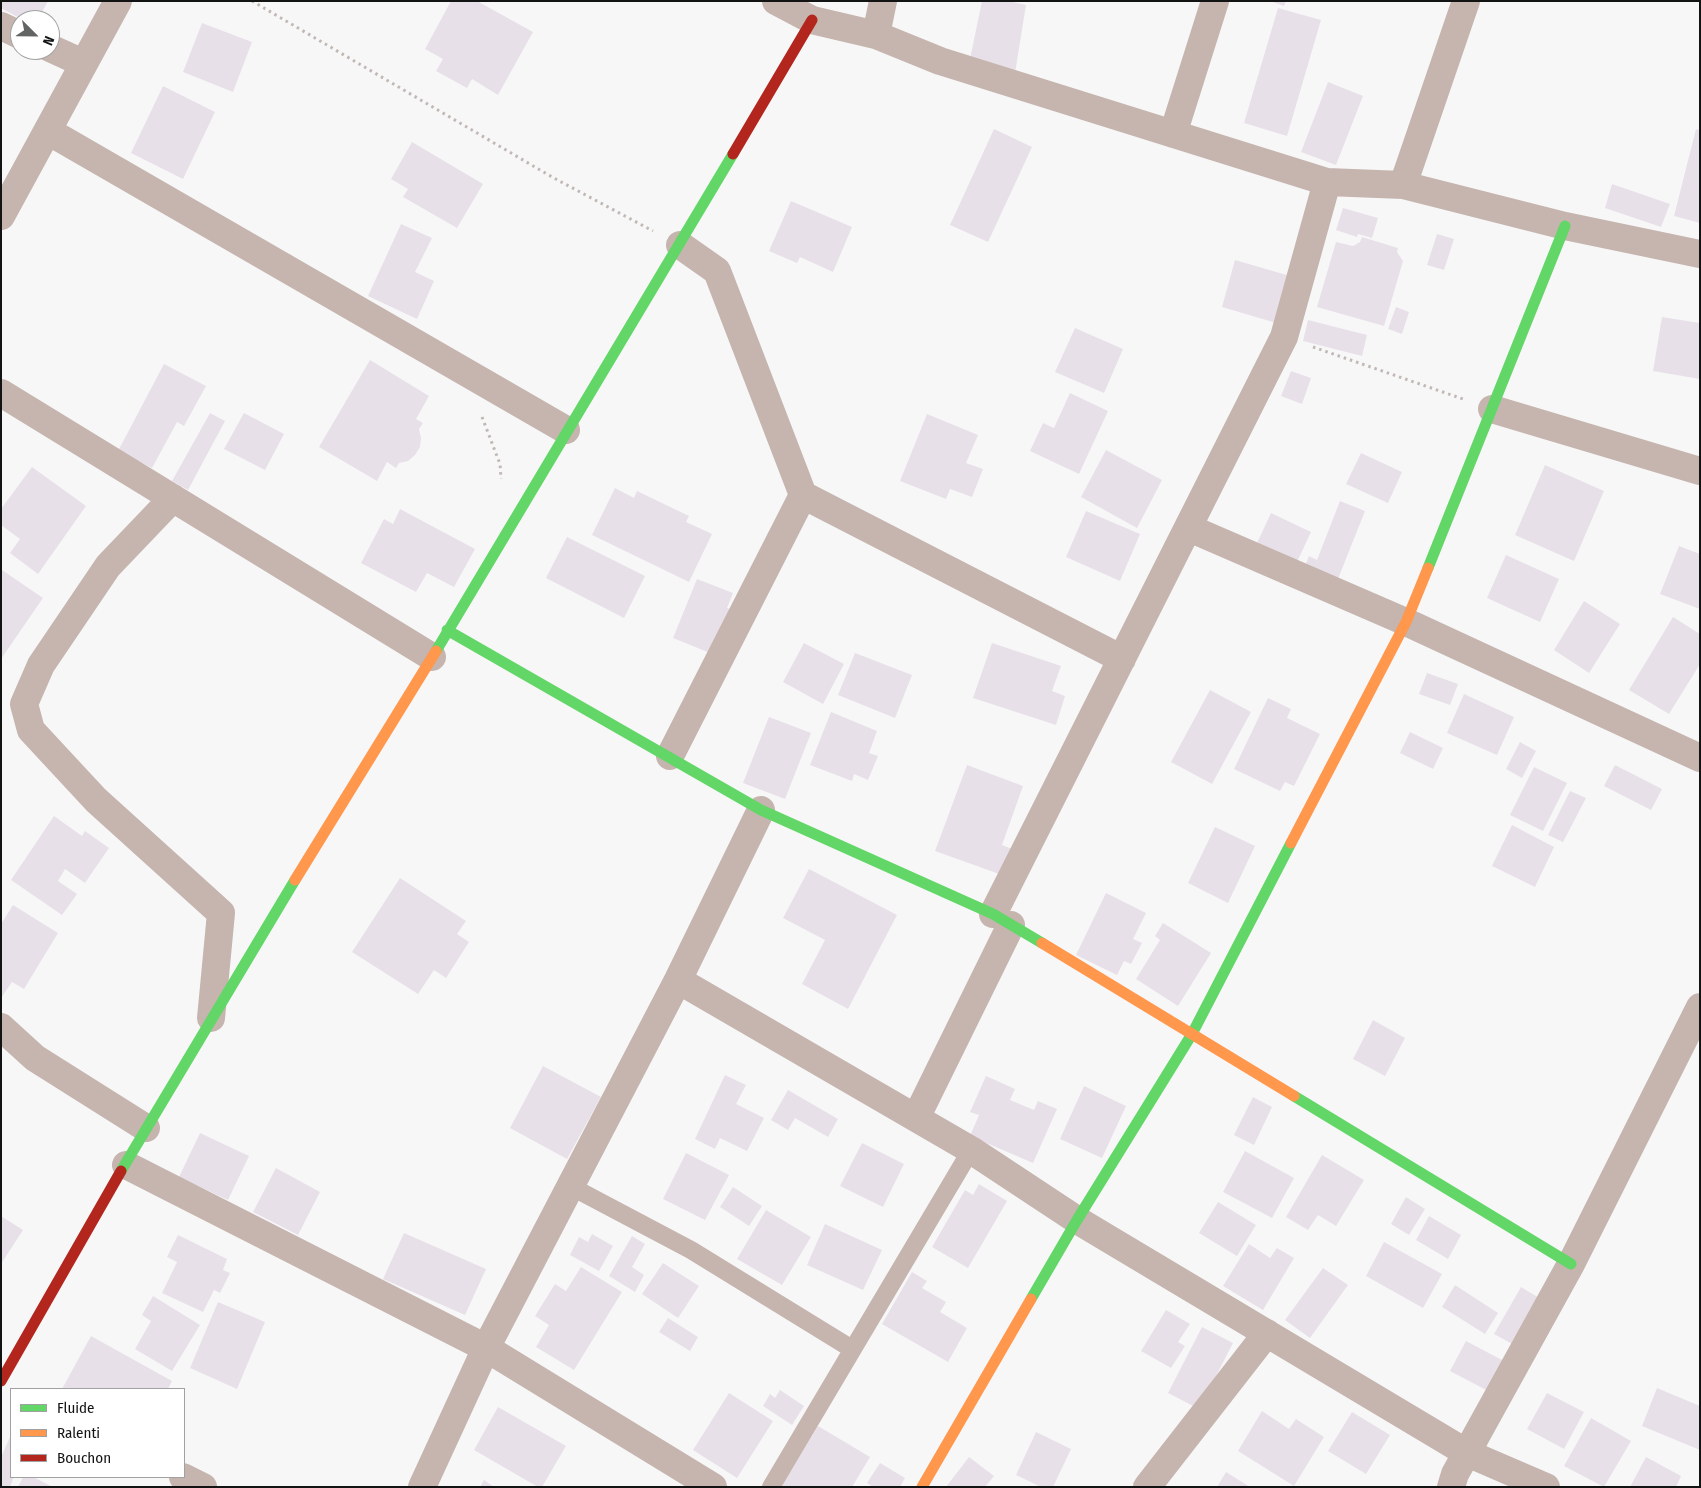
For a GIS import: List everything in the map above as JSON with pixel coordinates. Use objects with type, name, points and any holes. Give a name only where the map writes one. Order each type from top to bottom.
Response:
[{"type":"street","points":[[1,216],[118,1]]},
{"type":"street","points":[[776,1],[812,20],[876,34],[940,61],[1327,182],[1403,185],[1565,226],[1700,254]]},
{"type":"street","points":[[876,34],[883,1]]},
{"type":"street","points":[[1173,134],[1215,1]]},
{"type":"street","points":[[1403,185],[1466,1]]},
{"type":"street","points":[[1,1381],[211,1018],[432,657],[566,430],[680,245],[812,20]]},
{"type":"street","points":[[60,52],[84,63]]},
{"type":"street","points":[[48,131],[566,430]]},
{"type":"street","points":[[916,1118],[1002,920],[1122,660],[1284,337],[1327,182]]},
{"type":"street","points":[[922,1487],[1077,1220],[1192,1034],[1406,622],[1565,226]]},
{"type":"street","points":[[680,245],[718,271],[803,495],[1122,660]]},
{"type":"street","points":[[1,393],[432,657]]},
{"type":"street","points":[[1492,409],[1700,471]]},
{"type":"street","points":[[670,756],[803,495]]},
{"type":"street","points":[[173,498],[108,566],[41,665],[24,704],[31,730],[96,800],[221,913],[211,1018]]},
{"type":"street","points":[[1189,528],[1406,622],[1700,758]]},
{"type":"street","points":[[447,630],[670,756],[761,810],[1002,920],[1571,1264]]},
{"type":"street","points":[[422,1487],[486,1348],[678,980],[761,810]]},
{"type":"street","points":[[678,980],[971,1150],[1077,1220],[1466,1453],[1546,1487]]},
{"type":"street","points":[[1451,1487],[1455,1474],[1466,1453],[1571,1264],[1700,1007]]},
{"type":"street","points":[[1,1027],[35,1058],[146,1128]]},
{"type":"street","points":[[126,1165],[486,1348],[713,1487]]},
{"type":"street","points":[[1147,1487],[1267,1333]]},
{"type":"street","points":[[185,1478],[203,1487]]},
{"type":"lane","points":[[770,1487],[971,1150]]},
{"type":"lane","points":[[570,1186],[692,1250],[852,1350]]},
{"type":"path","points":[[252,1],[552,177],[680,245]]},
{"type":"path","points":[[1284,337],[1492,409]]},
{"type":"path","points":[[464,372],[500,464],[501,482]]},
{"type":"building","points":[[1,1],[48,1],[43,10],[10,10],[10,13],[1,8]]},
{"type":"building","points":[[451,1],[477,1],[533,32],[498,95],[472,79],[467,88],[436,71],[443,59],[425,49]]},
{"type":"building","points":[[982,1],[1008,1],[1026,5],[1015,73],[969,64]]},
{"type":"building","points":[[1270,1],[1286,1],[1284,6]]},
{"type":"building","points":[[1278,8],[1321,20],[1287,136],[1244,123]]},
{"type":"building","points":[[202,23],[252,42],[233,92],[183,72]]},
{"type":"building","points":[[1328,82],[1363,96],[1336,165],[1301,152]]},
{"type":"building","points":[[163,86],[215,112],[183,179],[131,153]]},
{"type":"building","points":[[994,129],[1032,147],[988,242],[950,225]]},
{"type":"building","points":[[1696,129],[1700,130],[1700,223],[1674,216]]},
{"type":"building","points":[[412,142],[483,184],[457,228],[403,197],[408,189],[391,179]]},
{"type":"building","points":[[1612,184],[1670,204],[1661,227],[1605,208]]},
{"type":"building","points":[[791,201],[852,227],[833,272],[800,257],[797,263],[769,251]]},
{"type":"building","points":[[1343,208],[1378,218],[1372,238],[1358,234],[1357,237],[1336,230]]},
{"type":"building","points":[[401,224],[432,238],[415,272],[434,281],[417,319],[368,296]]},
{"type":"building","points":[[1437,234],[1454,239],[1444,270],[1427,265]]},
{"type":"building","points":[[1362,237],[1398,248],[1397,252],[1403,261],[1384,326],[1317,307],[1336,242],[1353,246],[1360,242]]},
{"type":"building","points":[[1235,260],[1297,278],[1283,325],[1222,307]]},
{"type":"building","points":[[1396,307],[1409,312],[1402,334],[1388,329]]},
{"type":"building","points":[[1662,317],[1700,323],[1700,379],[1653,371]]},
{"type":"building","points":[[1308,320],[1367,335],[1362,356],[1303,341]]},
{"type":"building","points":[[1075,328],[1123,349],[1104,393],[1055,372]]},
{"type":"building","points":[[370,360],[429,396],[416,419],[423,423],[419,429],[420,447],[415,455],[408,461],[399,463],[396,468],[387,462],[377,481],[319,447]]},
{"type":"building","points":[[164,364],[206,386],[184,426],[177,422],[152,468],[118,451]]},
{"type":"building","points":[[1291,371],[1311,378],[1302,404],[1281,396]]},
{"type":"building","points":[[1070,393],[1108,411],[1079,474],[1030,451],[1043,423],[1054,428]]},
{"type":"building","points":[[210,413],[225,421],[188,490],[172,481]]},
{"type":"building","points":[[244,413],[284,434],[265,470],[224,449]]},
{"type":"building","points":[[927,414],[978,435],[966,463],[983,469],[972,497],[950,489],[946,499],[900,481]]},
{"type":"building","points":[[1106,450],[1162,480],[1137,528],[1081,497]]},
{"type":"building","points":[[1361,453],[1402,472],[1388,503],[1346,484]]},
{"type":"building","points":[[1545,465],[1604,491],[1574,561],[1515,535]]},
{"type":"building","points":[[32,467],[86,506],[38,574],[10,553],[20,539],[1,525],[1,509]]},
{"type":"building","points":[[615,488],[634,498],[637,491],[689,516],[686,522],[712,534],[689,582],[592,535]]},
{"type":"building","points":[[1340,501],[1365,511],[1336,584],[1303,571],[1309,556],[1317,560]]},
{"type":"building","points":[[400,509],[475,549],[454,587],[427,573],[416,592],[361,563],[384,519],[393,524]]},
{"type":"building","points":[[1086,511],[1140,534],[1120,581],[1066,557]]},
{"type":"building","points":[[1271,513],[1311,532],[1297,562],[1257,543]]},
{"type":"building","points":[[567,537],[645,576],[624,618],[546,578]]},
{"type":"building","points":[[1679,546],[1700,554],[1700,609],[1660,594]]},
{"type":"building","points":[[1506,555],[1559,579],[1540,622],[1487,598]]},
{"type":"building","points":[[1,571],[43,598],[1,659]]},
{"type":"building","points":[[697,579],[733,593],[727,608],[733,610],[715,655],[673,638]]},
{"type":"building","points":[[1584,601],[1620,624],[1589,673],[1554,650]]},
{"type":"building","points":[[1673,617],[1700,634],[1700,664],[1669,714],[1629,690]]},
{"type":"building","points":[[804,643],[844,664],[823,704],[783,682]]},
{"type":"building","points":[[992,643],[1061,666],[1052,691],[1065,696],[1056,725],[973,698]]},
{"type":"building","points":[[855,653],[912,675],[895,718],[838,695]]},
{"type":"building","points":[[1427,673],[1458,684],[1450,705],[1419,694]]},
{"type":"building","points":[[1210,690],[1251,712],[1212,784],[1171,762]]},
{"type":"building","points":[[1464,694],[1514,717],[1497,755],[1447,733]]},
{"type":"building","points":[[1268,698],[1291,709],[1287,718],[1320,734],[1294,786],[1285,782],[1280,791],[1234,769]]},
{"type":"building","points":[[831,712],[877,731],[869,753],[878,756],[868,780],[854,774],[852,781],[810,765]]},
{"type":"building","points":[[769,717],[811,733],[785,799],[743,783]]},
{"type":"building","points":[[1410,732],[1443,748],[1433,769],[1400,753]]},
{"type":"building","points":[[1520,742],[1536,751],[1522,778],[1506,769]]},
{"type":"building","points":[[967,765],[1023,786],[1002,845],[1012,849],[1002,875],[935,851]]},
{"type":"building","points":[[1615,765],[1662,789],[1651,810],[1604,786]]},
{"type":"building","points":[[1534,767],[1567,783],[1543,831],[1510,815]]},
{"type":"building","points":[[1570,791],[1586,798],[1563,842],[1548,835]]},
{"type":"building","points":[[54,816],[82,836],[85,831],[109,848],[85,883],[65,869],[58,881],[77,894],[62,915],[11,880]]},
{"type":"building","points":[[1512,825],[1554,847],[1535,887],[1492,866]]},
{"type":"building","points":[[1215,827],[1255,846],[1228,903],[1188,883]]},
{"type":"building","points":[[809,869],[897,915],[848,1009],[802,984],[825,940],[783,918]]},
{"type":"building","points":[[400,878],[466,921],[457,934],[469,942],[446,978],[434,970],[418,994],[352,952]]},
{"type":"building","points":[[1106,893],[1146,913],[1133,939],[1142,943],[1131,964],[1124,961],[1117,975],[1076,955]]},
{"type":"building","points":[[13,905],[58,933],[24,989],[12,982],[1,998],[1,924]]},
{"type":"building","points":[[1163,923],[1211,953],[1178,1006],[1136,979],[1160,940],[1155,936]]},
{"type":"building","points":[[1373,1020],[1405,1038],[1385,1076],[1353,1059]]},
{"type":"building","points":[[543,1066],[601,1097],[567,1159],[510,1128]]},
{"type":"building","points":[[725,1075],[746,1085],[736,1104],[764,1118],[747,1151],[720,1138],[715,1149],[695,1139]]},
{"type":"building","points":[[986,1076],[1015,1089],[1010,1100],[1034,1110],[1038,1101],[1057,1109],[1033,1163],[970,1136],[979,1115],[970,1112]]},
{"type":"building","points":[[1084,1086],[1126,1106],[1102,1158],[1060,1139]]},
{"type":"building","points":[[788,1090],[838,1119],[828,1137],[795,1118],[788,1130],[771,1120]]},
{"type":"building","points":[[1253,1097],[1272,1107],[1254,1145],[1234,1135]]},
{"type":"building","points":[[200,1133],[249,1156],[228,1200],[179,1177]]},
{"type":"building","points":[[862,1143],[904,1164],[883,1207],[840,1186]]},
{"type":"building","points":[[1245,1151],[1294,1178],[1272,1218],[1223,1192]]},
{"type":"building","points":[[686,1153],[729,1175],[705,1220],[663,1199]]},
{"type":"building","points":[[1322,1155],[1364,1180],[1336,1226],[1318,1215],[1308,1230],[1286,1217]]},
{"type":"building","points":[[276,1168],[320,1192],[298,1235],[253,1212]]},
{"type":"building","points":[[979,1184],[1007,1201],[968,1268],[932,1247],[965,1190],[973,1195]]},
{"type":"building","points":[[733,1187],[762,1206],[749,1226],[720,1207]]},
{"type":"building","points":[[1406,1197],[1425,1209],[1409,1235],[1391,1224]]},
{"type":"building","points":[[1218,1202],[1256,1225],[1237,1256],[1199,1233]]},
{"type":"building","points":[[766,1210],[811,1237],[782,1285],[737,1259]]},
{"type":"building","points":[[1,1216],[23,1230],[1,1264]]},
{"type":"building","points":[[1429,1216],[1461,1235],[1448,1259],[1416,1240]]},
{"type":"building","points":[[825,1224],[882,1250],[863,1290],[807,1265]]},
{"type":"building","points":[[404,1233],[486,1269],[465,1315],[383,1279]]},
{"type":"building","points":[[592,1234],[613,1246],[599,1271],[570,1255],[579,1237],[588,1242]]},
{"type":"building","points":[[178,1235],[227,1259],[223,1270],[230,1273],[220,1293],[214,1290],[203,1312],[162,1293],[177,1262],[167,1257]]},
{"type":"building","points":[[632,1236],[645,1244],[632,1267],[644,1275],[635,1292],[609,1276]]},
{"type":"building","points":[[1384,1242],[1442,1274],[1423,1308],[1366,1276]]},
{"type":"building","points":[[1249,1244],[1270,1258],[1277,1248],[1294,1258],[1263,1310],[1223,1286]]},
{"type":"building","points":[[663,1263],[699,1286],[678,1318],[642,1294]]},
{"type":"building","points":[[581,1267],[622,1292],[574,1370],[536,1347],[549,1325],[535,1316],[555,1284],[566,1291]]},
{"type":"building","points":[[1323,1268],[1348,1285],[1310,1338],[1285,1320]]},
{"type":"building","points":[[912,1272],[927,1281],[922,1288],[946,1302],[940,1312],[967,1328],[948,1362],[882,1324]]},
{"type":"building","points":[[1455,1285],[1498,1313],[1485,1334],[1442,1307]]},
{"type":"building","points":[[1521,1287],[1541,1299],[1514,1345],[1494,1334]]},
{"type":"building","points":[[153,1296],[200,1325],[172,1371],[135,1349],[151,1321],[142,1315]]},
{"type":"building","points":[[218,1302],[265,1322],[237,1389],[190,1368]]},
{"type":"building","points":[[1166,1310],[1190,1324],[1178,1342],[1185,1346],[1171,1368],[1141,1351]]},
{"type":"building","points":[[668,1318],[698,1337],[690,1351],[659,1332]]},
{"type":"building","points":[[1202,1327],[1233,1343],[1199,1409],[1168,1393]]},
{"type":"building","points":[[91,1336],[172,1381],[168,1388],[63,1388]]},
{"type":"building","points":[[1466,1341],[1504,1361],[1488,1391],[1450,1371]]},
{"type":"building","points":[[1657,1388],[1700,1406],[1700,1450],[1642,1426]]},
{"type":"building","points":[[780,1390],[804,1406],[792,1425],[763,1406],[770,1394],[775,1398]]},
{"type":"building","points":[[729,1393],[773,1421],[737,1478],[693,1450]]},
{"type":"building","points":[[1547,1393],[1584,1412],[1564,1449],[1527,1429]]},
{"type":"building","points":[[498,1407],[566,1446],[542,1487],[538,1487],[474,1450]]},
{"type":"building","points":[[1262,1411],[1289,1429],[1296,1419],[1324,1437],[1294,1486],[1238,1451]]},
{"type":"building","points":[[1352,1412],[1390,1435],[1366,1474],[1328,1451]]},
{"type":"building","points":[[1591,1418],[1631,1441],[1604,1487],[1564,1466]]},
{"type":"building","points":[[818,1426],[870,1457],[852,1487],[781,1487]]},
{"type":"building","points":[[1036,1432],[1071,1449],[1053,1487],[1041,1487],[1016,1475]]},
{"type":"building","points":[[10,1437],[10,1478],[14,1478],[10,1487],[1,1487],[1,1457]]},
{"type":"building","points":[[969,1457],[994,1476],[985,1487],[946,1487]]},
{"type":"building","points":[[1646,1457],[1681,1476],[1676,1487],[1630,1487]]},
{"type":"building","points":[[880,1463],[905,1478],[900,1487],[873,1487],[867,1483]]},
{"type":"building","points":[[1226,1472],[1250,1487],[1217,1487]]},
{"type":"building","points":[[22,1478],[35,1478],[53,1487],[18,1487]]},
{"type":"building","points":[[484,1480],[494,1487],[480,1487]]},
{"type":"traffic: fast","points":[[436,651],[733,154]]},
{"type":"traffic: fast","points":[[1428,568],[1565,226]]},
{"type":"traffic: fast","points":[[447,630],[761,810],[993,914],[1042,943]]},
{"type":"traffic: fast","points":[[1031,1299],[1077,1220],[1192,1034],[1291,843]]},
{"type":"traffic: fast","points":[[121,1171],[295,880]]},
{"type":"traffic: fast","points":[[1294,1096],[1571,1264]]},
{"type":"traffic: slow","points":[[1291,843],[1406,622],[1428,568]]},
{"type":"traffic: slow","points":[[295,880],[436,651]]},
{"type":"traffic: slow","points":[[1042,943],[1294,1096]]},
{"type":"traffic: slow","points":[[922,1487],[1031,1299]]},
{"type":"traffic: jam","points":[[733,154],[812,20]]},
{"type":"traffic: jam","points":[[1,1381],[121,1171]]}]
